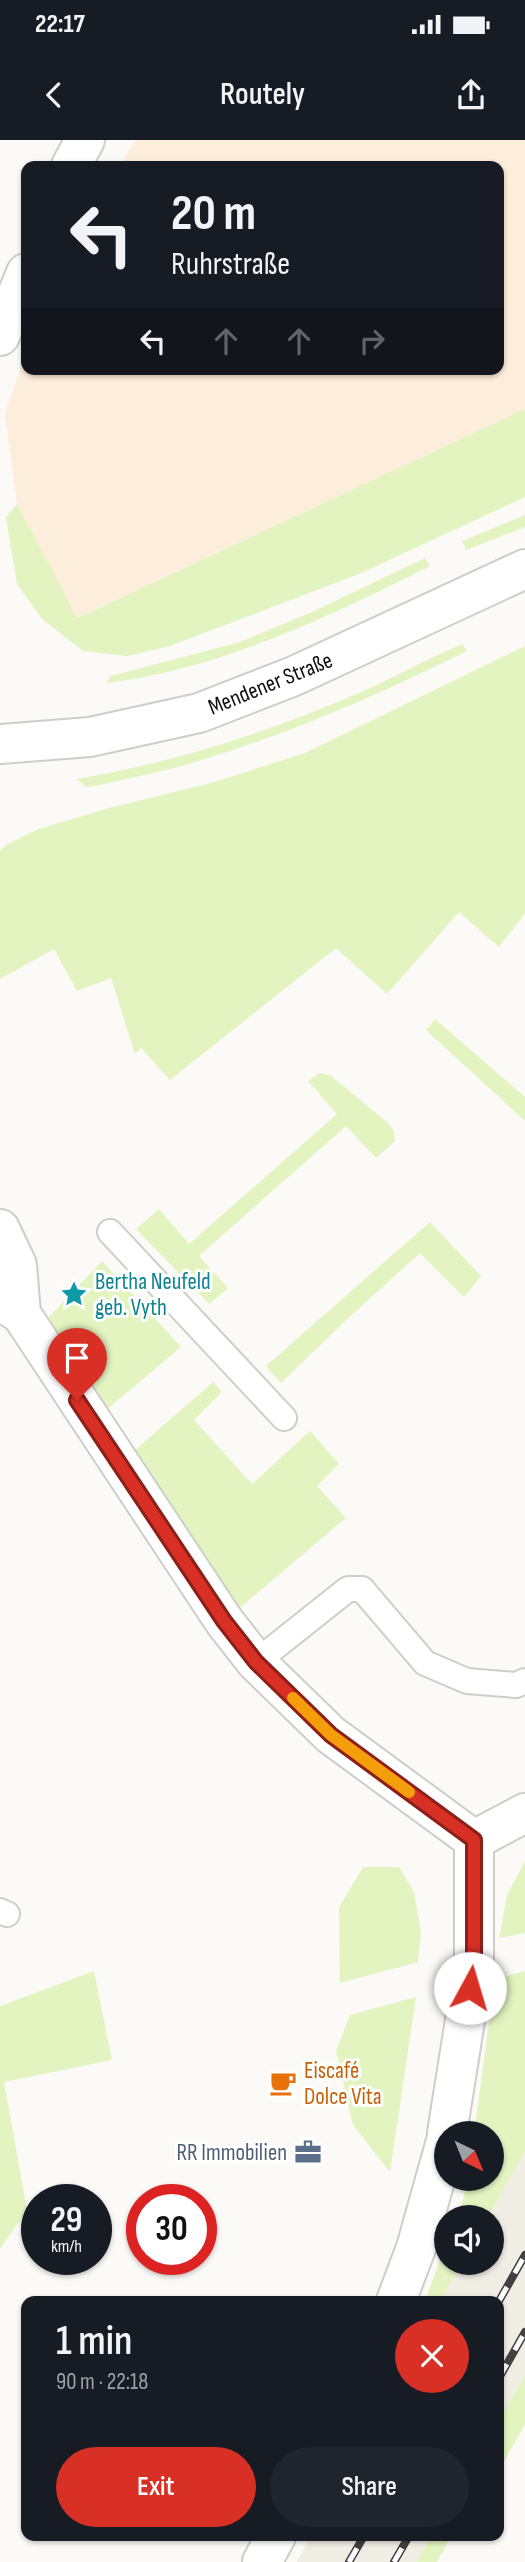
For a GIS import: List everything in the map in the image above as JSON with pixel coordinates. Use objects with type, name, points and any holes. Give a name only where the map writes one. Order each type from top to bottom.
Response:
[{"type":"street","points":[[74,161],[85,140]]},
{"type":"street","points":[[0,336],[21,285]]},
{"type":"street","name":"Mendener Straße","points":[[0,744],[90,737],[199,713],[294,676],[525,569]]},
{"type":"street","points":[[0,1229],[17,1265],[11,1307],[224,1621],[256,1662],[331,1735],[474,1840]]},
{"type":"street","points":[[474,1840],[525,1813]]},
{"type":"street","points":[[449,2121],[474,1964],[474,1840]]},
{"type":"street","points":[[398,2296],[416,2248],[434,2184]]},
{"type":"street","points":[[262,2562],[273,2541]]},
{"type":"lane","points":[[110,1232],[284,1418]]},
{"type":"lane","points":[[256,1662],[348,1590],[362,1589],[425,1662],[467,1681],[516,1685],[525,1681]]},
{"type":"shaded area","points":[[136,140],[525,140],[525,409],[76,618],[17,504],[5,414],[21,367],[21,375],[504,375],[504,161],[122,161]]},
{"type":"shaded area","points":[[525,2151],[525,2376],[504,2411],[504,2296],[443,2296],[455,2275],[504,2275],[504,2205],[495,2205]]},
{"type":"shaded area","points":[[308,2541],[428,2541],[416,2562],[297,2562]]},
{"type":"green space","points":[[525,409],[525,497],[359,574],[170,646],[127,656],[83,651],[42,619],[17,584],[6,517],[17,504],[77,618]]},
{"type":"green space","points":[[525,515],[525,527],[466,550],[462,541]]},
{"type":"green space","points":[[425,558],[430,566],[313,622],[190,666],[106,683],[111,676],[240,642],[312,612]]},
{"type":"green space","points":[[462,644],[467,651],[403,682],[305,724],[239,748],[178,767],[96,786],[86,787],[77,779],[180,756],[281,724],[362,692]]},
{"type":"green space","points":[[525,646],[525,913],[499,947],[459,912],[387,994],[336,948],[170,1080],[141,1048],[135,1054],[111,978],[77,991],[54,949],[0,979],[0,851],[6,845],[36,830],[109,808],[211,783],[305,753]]},
{"type":"green space","points":[[435,1019],[525,1097],[525,1121],[426,1030]]},
{"type":"green space","points":[[320,1073],[330,1075],[388,1123],[394,1131],[395,1141],[376,1158],[346,1126],[199,1256],[228,1288],[209,1304],[136,1229],[159,1209],[189,1244],[337,1114],[308,1081]]},
{"type":"green space","points":[[430,1222],[481,1276],[464,1297],[420,1253],[281,1383],[266,1366]]},
{"type":"green space","points":[[102,1261],[181,1347],[92,1422],[34,1333]]},
{"type":"green space","points":[[213,1382],[222,1392],[194,1420],[252,1484],[310,1431],[339,1464],[317,1486],[346,1518],[224,1621],[119,1464]]},
{"type":"green space","points":[[525,1861],[525,1933],[499,1938],[507,1895]]},
{"type":"green space","points":[[363,1867],[399,1867],[414,1892],[421,1932],[418,1962],[340,1983],[339,1907]]},
{"type":"green space","points":[[94,1971],[112,2060],[4,2082],[22,2184],[21,2219],[0,2249],[0,2006]]},
{"type":"green space","points":[[525,1971],[525,2151],[504,2188],[504,2121],[476,2121],[495,1979]]},
{"type":"green space","points":[[416,1997],[390,2172],[353,2125],[336,2051],[350,2015]]},
{"type":"green space","points":[[464,2191],[503,2191],[495,2205],[461,2205]]},
{"type":"green space","points":[[435,2275],[455,2275],[443,2296],[427,2296]]},
{"type":"green space","points":[[525,2376],[525,2424],[504,2462],[504,2411]]},
{"type":"green space","points":[[428,2541],[448,2541],[437,2562],[416,2562]]},
{"type":"railway","points":[[502,2296],[525,2255]]},
{"type":"railway","points":[[504,2369],[525,2332]]},
{"type":"railway","points":[[349,2562],[361,2541]]},
{"type":"railway","points":[[394,2562],[406,2541]]},
{"type":"slow traffic","points":[[293,1698],[331,1735],[409,1792]]},
{"type":"place","name":"Bertha Neufeld geb. Vyth","points":[[74,1294]]},
{"type":"place","name":"Eiscafé Dolce Vita","points":[[283,2083]]},
{"type":"place","name":"RR Immobilien","points":[[308,2152]]},
{"type":"route","points":[[77,1400],[224,1621],[256,1662],[331,1735],[474,1840],[474,1964],[470,1988]]}]
